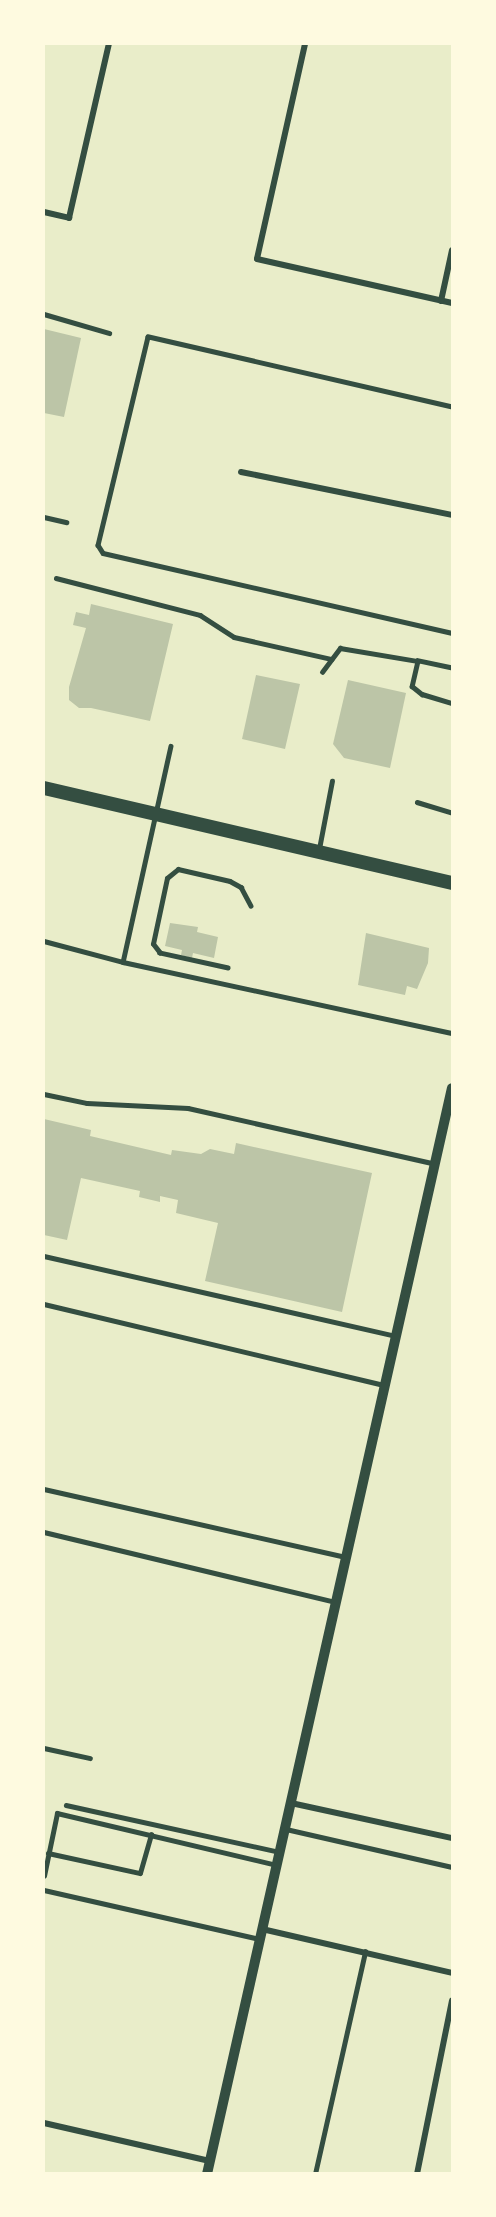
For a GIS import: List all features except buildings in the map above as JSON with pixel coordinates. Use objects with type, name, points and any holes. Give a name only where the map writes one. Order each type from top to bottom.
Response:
[{"type":"main road","points":[[44,788],[453,883]]},
{"type":"street","points":[[44,212],[69,218],[109,44]]},
{"type":"street","points":[[305,44],[257,259],[453,303]]},
{"type":"street","points":[[441,301],[453,250]]},
{"type":"street","points":[[241,472],[453,515]]},
{"type":"street","points":[[207,2174],[453,1088]]},
{"type":"street","points":[[291,1803],[453,1838]]},
{"type":"street","points":[[261,1934],[365,1952],[453,1973]]},
{"type":"street","points":[[417,2174],[453,2000]]},
{"type":"street","points":[[44,2123],[210,2161]]},
{"type":"lane","points":[[44,314],[109,333]]},
{"type":"lane","points":[[453,407],[148,337],[98,549],[103,554],[453,633]]},
{"type":"lane","points":[[44,517],[66,522]]},
{"type":"lane","points":[[56,578],[200,615],[234,637],[332,659]]},
{"type":"lane","points":[[322,672],[340,648],[453,668]]},
{"type":"lane","points":[[418,661],[412,686],[422,694],[453,703]]},
{"type":"lane","points":[[123,962],[171,746]]},
{"type":"lane","points":[[319,851],[332,781]]},
{"type":"lane","points":[[417,802],[453,813]]},
{"type":"lane","points":[[228,968],[160,953],[153,944],[167,878],[178,869],[230,881],[241,887],[251,906]]},
{"type":"lane","points":[[44,941],[123,962],[453,1033]]},
{"type":"lane","points":[[44,1094],[87,1103],[188,1108],[435,1164]]},
{"type":"lane","points":[[44,1256],[397,1336]]},
{"type":"lane","points":[[44,1304],[386,1385]]},
{"type":"lane","points":[[44,1489],[346,1557]]},
{"type":"lane","points":[[44,1532],[336,1602]]},
{"type":"lane","points":[[44,1748],[90,1758]]},
{"type":"lane","points":[[66,1805],[280,1852]]},
{"type":"lane","points":[[44,1876],[57,1813],[277,1865]]},
{"type":"lane","points":[[285,1828],[453,1867]]},
{"type":"lane","points":[[48,1853],[141,1873],[151,1835]]},
{"type":"lane","points":[[44,1890],[261,1934]]},
{"type":"lane","points":[[315,2174],[365,1952]]}]
